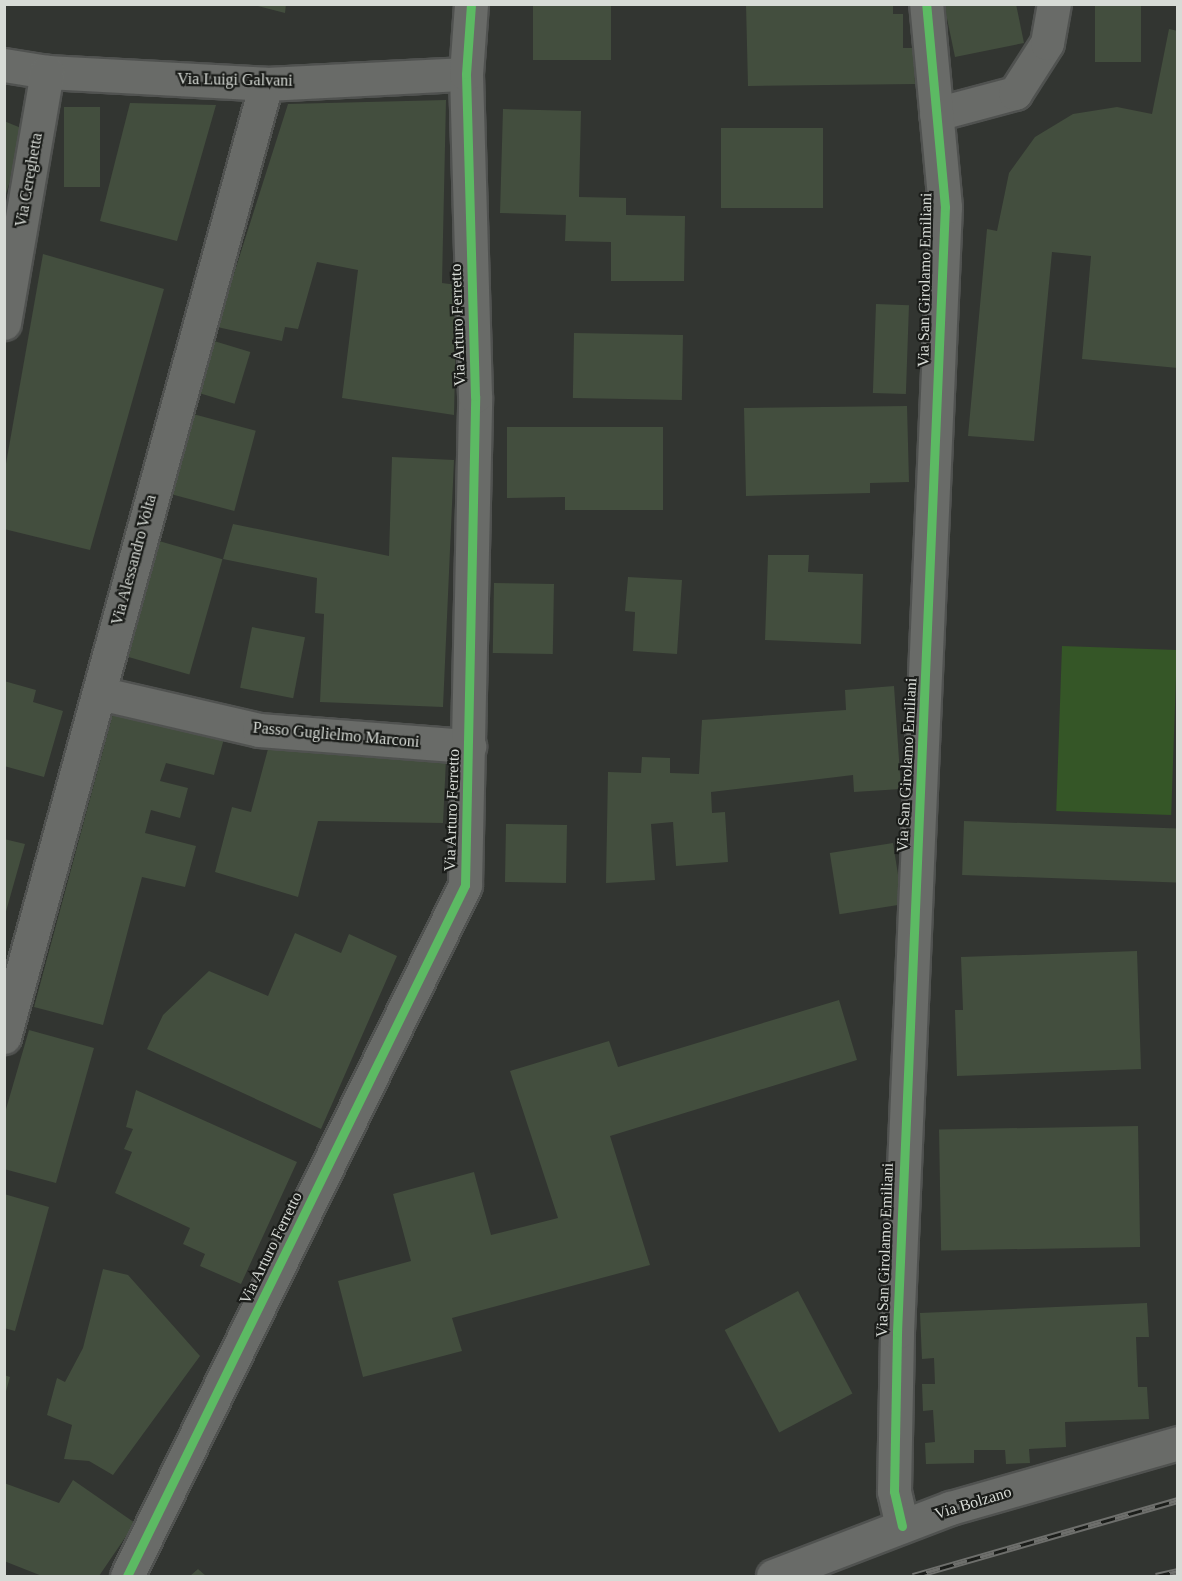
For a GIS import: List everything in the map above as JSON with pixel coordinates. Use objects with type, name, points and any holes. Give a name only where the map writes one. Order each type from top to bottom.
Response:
[{"type":"street","name":"Via Arturo Ferretto","points":[[127,1576],[465,885],[476,396],[466,74],[471,4]]},
{"type":"street","name":"Via San Girolamo Emiliani","points":[[902,1526],[894,1491],[897,1332],[945,207],[926,4]]},
{"type":"street","points":[[936,114],[1015,93],[1047,43],[1054,4]]},
{"type":"street","name":"Via Luigi Galvani","points":[[4,64],[47,72],[266,84],[466,74]]},
{"type":"street","name":"Via Cereghetta","points":[[4,323],[47,72]]},
{"type":"street","name":"Via Alessandro Volta","points":[[4,1037],[266,84]]},
{"type":"street","name":"Passo Guglielmo Marconi","points":[[99,693],[259,730],[469,746]]},
{"type":"street","name":"Via Bolzano","points":[[772,1576],[902,1526],[1178,1443]]},
{"type":"green space","points":[[1062,646],[1177,650],[1171,815],[1056,811]]},
{"type":"building","points":[[250,4],[286,4],[285,13]]},
{"type":"building","points":[[533,4],[611,4],[611,60],[533,60]]},
{"type":"building","points":[[746,4],[893,4],[893,14],[903,14],[903,48],[914,48],[915,84],[748,86]]},
{"type":"building","points":[[944,4],[1016,4],[1024,43],[955,57]]},
{"type":"building","points":[[1095,4],[1141,4],[1141,62],[1095,62]]},
{"type":"building","points":[[1169,29],[1178,31],[1178,368],[1082,359],[1091,256],[1052,252],[1034,441],[968,436],[987,229],[997,231],[1009,173],[1035,137],[1073,114],[1117,107],[1152,114]]},
{"type":"building","points":[[446,100],[442,283],[457,285],[454,415],[342,398],[358,270],[317,262],[298,329],[285,327],[282,341],[217,327],[288,104]]},
{"type":"building","points":[[130,103],[216,105],[177,241],[100,221]]},
{"type":"building","points":[[64,107],[100,107],[100,187],[64,187]]},
{"type":"building","points":[[503,109],[581,111],[579,197],[626,198],[626,215],[685,216],[684,281],[611,281],[611,242],[565,241],[566,215],[500,213]]},
{"type":"building","points":[[4,121],[26,130],[5,197],[4,197]]},
{"type":"building","points":[[721,128],[823,128],[823,208],[721,208]]},
{"type":"building","points":[[43,254],[164,289],[90,550],[4,529],[4,475]]},
{"type":"building","points":[[876,304],[909,305],[906,394],[873,393]]},
{"type":"building","points":[[574,333],[683,335],[682,400],[573,398]]},
{"type":"building","points":[[214,341],[250,352],[235,404],[198,393]]},
{"type":"building","points":[[907,406],[909,482],[870,483],[870,493],[746,496],[744,408]]},
{"type":"building","points":[[193,414],[256,431],[234,511],[172,494]]},
{"type":"building","points":[[507,427],[663,427],[663,510],[565,510],[565,497],[507,498]]},
{"type":"building","points":[[392,457],[454,460],[443,707],[320,702],[324,614],[315,613],[317,578],[223,559],[233,524],[389,556]]},
{"type":"building","points":[[159,541],[222,559],[189,675],[126,656]]},
{"type":"building","points":[[768,555],[809,555],[808,572],[863,574],[861,644],[765,640]]},
{"type":"building","points":[[628,577],[682,580],[677,654],[633,651],[635,612],[625,611]]},
{"type":"building","points":[[494,583],[554,584],[553,654],[493,653]]},
{"type":"building","points":[[252,627],[305,637],[293,698],[240,688]]},
{"type":"building","points":[[4,681],[36,690],[33,702],[63,711],[44,777],[4,766]]},
{"type":"building","points":[[894,686],[901,789],[854,792],[853,775],[711,792],[712,813],[725,812],[728,862],[676,866],[673,822],[651,824],[655,880],[606,883],[608,772],[641,773],[642,757],[670,758],[670,773],[699,774],[702,720],[846,710],[845,690]]},
{"type":"building","points":[[115,706],[225,735],[214,775],[166,763],[160,781],[188,788],[180,818],[151,810],[145,833],[196,846],[185,887],[142,877],[103,1025],[34,1007]]},
{"type":"building","points":[[268,749],[446,759],[443,823],[318,821],[298,897],[215,872],[232,807],[251,812]]},
{"type":"building","points":[[964,821],[1178,828],[1176,882],[962,875]]},
{"type":"building","points":[[506,824],[567,825],[566,883],[505,882]]},
{"type":"building","points":[[4,839],[25,844],[5,915],[4,914]]},
{"type":"building","points":[[893,843],[903,904],[839,914],[830,853]]},
{"type":"building","points":[[295,933],[341,953],[349,934],[397,956],[321,1129],[147,1049],[163,1015],[209,971],[268,996]]},
{"type":"building","points":[[1137,951],[1141,1069],[957,1076],[955,1010],[963,1010],[961,957]]},
{"type":"building","points":[[839,1000],[857,1060],[610,1136],[650,1265],[452,1318],[462,1351],[363,1377],[338,1281],[411,1261],[393,1194],[474,1172],[491,1235],[558,1218],[510,1071],[609,1041],[618,1067]]},
{"type":"building","points":[[29,1030],[94,1048],[56,1183],[4,1169],[4,1116]]},
{"type":"building","points":[[136,1090],[297,1162],[241,1284],[200,1266],[205,1254],[183,1244],[190,1228],[115,1193],[132,1152],[124,1149],[133,1129],[126,1127]]},
{"type":"building","points":[[1138,1126],[1140,1247],[941,1250],[939,1129]]},
{"type":"building","points":[[4,1194],[49,1207],[15,1331],[4,1328]]},
{"type":"building","points":[[103,1269],[128,1275],[200,1356],[113,1475],[89,1461],[64,1459],[72,1425],[47,1415],[57,1378],[65,1382],[83,1348]]},
{"type":"building","points":[[798,1291],[852,1393],[779,1432],[725,1330]]},
{"type":"building","points":[[1147,1303],[1149,1337],[1136,1337],[1138,1387],[1147,1387],[1149,1419],[1065,1422],[1066,1447],[1029,1449],[1030,1463],[1006,1464],[1005,1450],[974,1450],[974,1463],[926,1464],[925,1443],[935,1442],[933,1410],[923,1411],[922,1384],[935,1384],[934,1358],[922,1359],[920,1313]]},
{"type":"building","points":[[4,1375],[10,1377],[5,1395],[4,1394]]},
{"type":"building","points":[[73,1480],[135,1523],[99,1576],[42,1576],[4,1561],[4,1483],[59,1503]]},
{"type":"building","points":[[198,1569],[206,1576],[190,1576]]},
{"type":"railway","points":[[913,1576],[1178,1500]]},
{"type":"railway","points":[[1156,1576],[1178,1571]]},
{"type":"cycle path","points":[[127,1576],[465,885],[475,396],[466,74],[471,4]]},
{"type":"cycle path","points":[[902,1526],[894,1491],[897,1332],[945,207],[926,4]]}]
